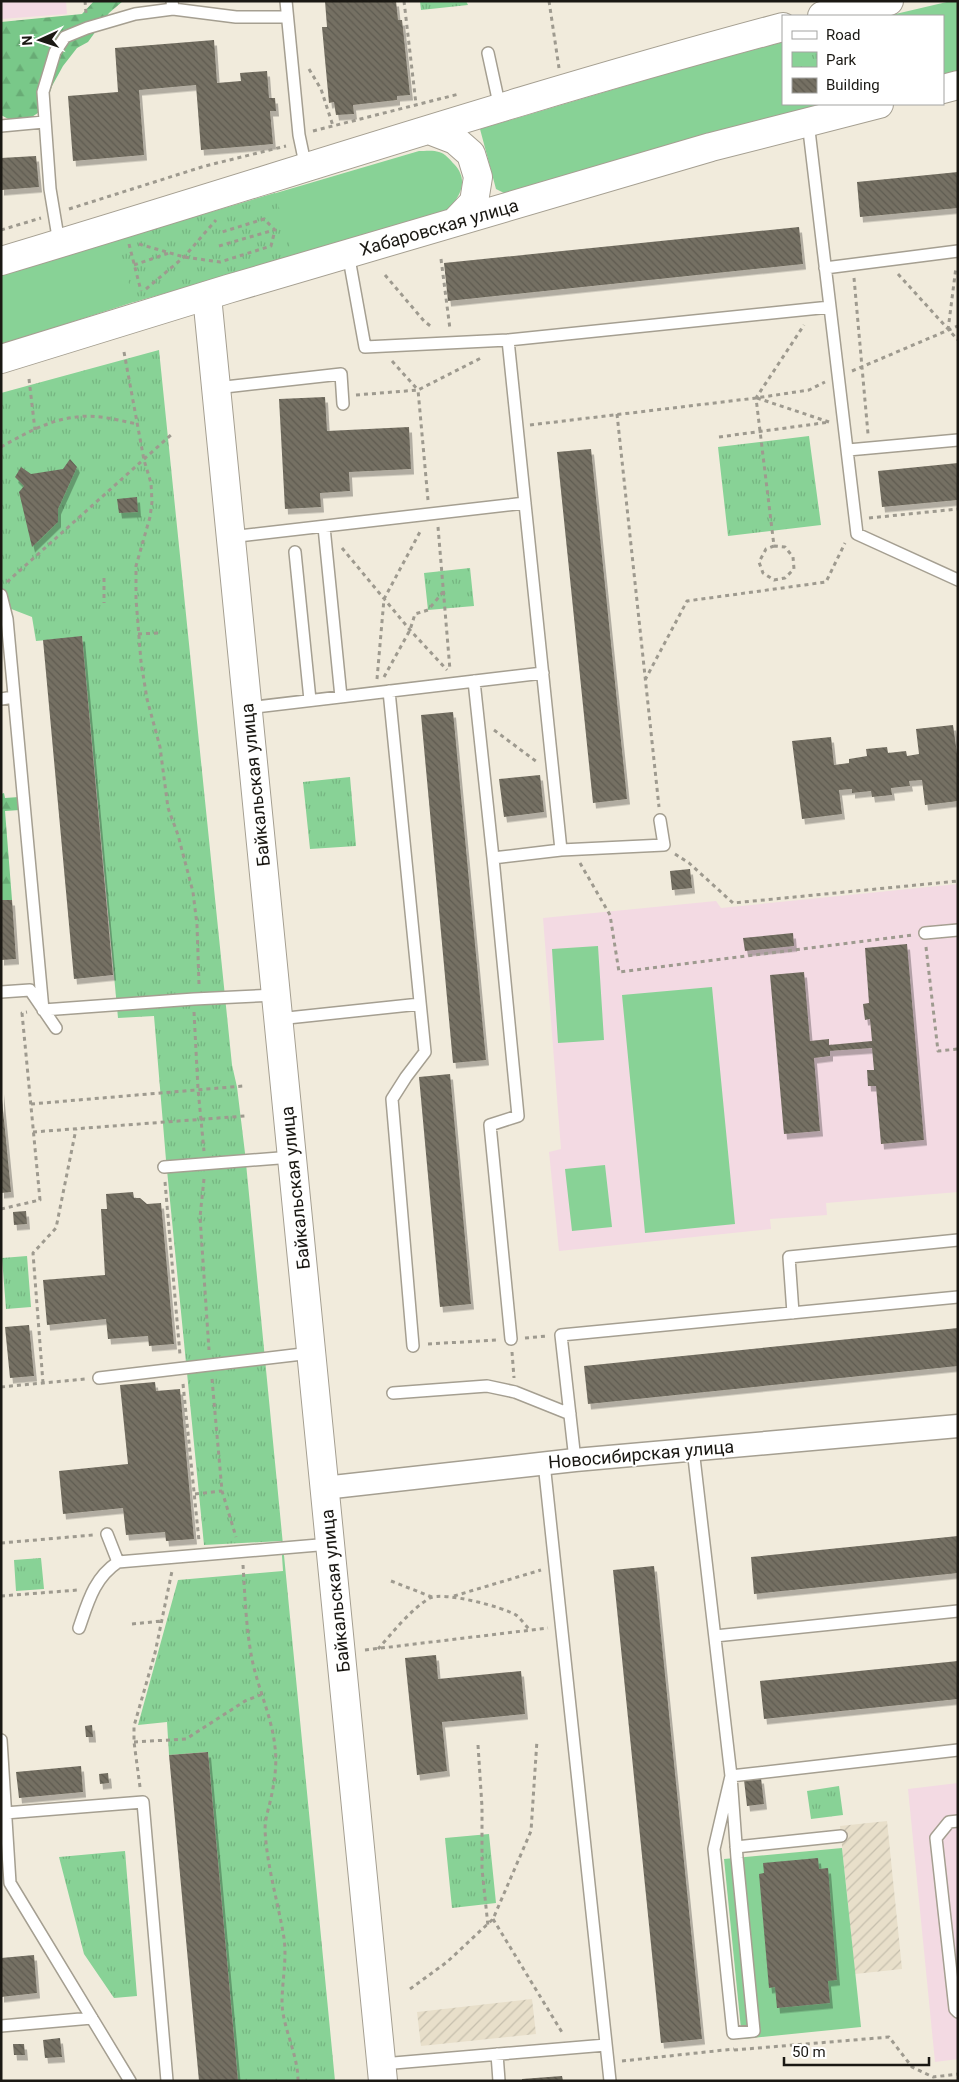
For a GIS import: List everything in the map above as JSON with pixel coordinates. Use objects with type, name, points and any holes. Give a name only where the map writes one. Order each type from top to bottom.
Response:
[{"type":"main road","points":[[826,15],[889,1]]},
{"type":"main road","points":[[1,261],[500,108],[684,53],[782,27]]},
{"type":"main road","points":[[944,89],[958,85]]},
{"type":"main road","name":"Хабаровская улица","points":[[1,359],[348,253],[710,147],[875,105]]},
{"type":"main road","points":[[429,130],[455,140],[471,154],[478,177],[474,202],[455,222]]},
{"type":"main road","name":"Байкальская улица","points":[[207,296],[383,2072]]},
{"type":"street","name":"Новосибирская улица","points":[[324,1488],[544,1463],[958,1426]]},
{"type":"lane","points":[[286,1],[299,135],[306,168]]},
{"type":"lane","points":[[59,243],[53,214],[43,92],[55,52],[65,37],[135,14],[173,5],[236,17],[287,17]]},
{"type":"lane","points":[[488,53],[500,108]]},
{"type":"lane","points":[[808,121],[826,268],[825,307],[838,376],[858,534],[958,580]]},
{"type":"lane","points":[[1,126],[44,122]]},
{"type":"lane","points":[[826,268],[958,251]]},
{"type":"lane","points":[[348,253],[365,346],[508,340],[825,307]]},
{"type":"lane","points":[[508,340],[561,850]]},
{"type":"lane","points":[[216,388],[341,374],[342,400]]},
{"type":"lane","points":[[848,450],[958,440]]},
{"type":"lane","points":[[230,537],[525,503]]},
{"type":"lane","points":[[324,526],[341,697]]},
{"type":"lane","points":[[295,552],[310,700]]},
{"type":"lane","points":[[1,595],[14,697],[43,1010]]},
{"type":"lane","points":[[247,708],[543,673]]},
{"type":"lane","points":[[474,681],[518,1116],[490,1125],[511,1338]]},
{"type":"lane","points":[[389,691],[425,1052],[392,1099],[413,1346]]},
{"type":"lane","points":[[1,698],[14,697]]},
{"type":"lane","points":[[493,858],[561,850],[664,845],[660,820]]},
{"type":"lane","points":[[925,933],[958,930]]},
{"type":"lane","points":[[1,992],[30,990],[56,1028]]},
{"type":"lane","points":[[43,1010],[194,999],[277,1007],[420,1004]]},
{"type":"lane","points":[[164,1167],[292,1157]]},
{"type":"lane","points":[[793,1313],[789,1257],[958,1240]]},
{"type":"lane","points":[[575,1460],[561,1335],[958,1297]]},
{"type":"lane","points":[[99,1378],[311,1353]]},
{"type":"lane","points":[[394,1394],[487,1386],[516,1392],[570,1414]]},
{"type":"lane","points":[[693,1449],[731,1776],[754,2031],[732,2033],[714,1849],[731,1776]]},
{"type":"lane","points":[[544,1463],[610,2081]]},
{"type":"lane","points":[[107,1534],[118,1562]]},
{"type":"lane","points":[[78,1628],[94,1589],[105,1571],[118,1562],[330,1544]]},
{"type":"lane","points":[[715,1636],[958,1611]]},
{"type":"lane","points":[[1,1740],[5,1813],[5,1884],[92,2018],[130,2081]]},
{"type":"lane","points":[[731,1776],[958,1750]]},
{"type":"lane","points":[[5,1813],[143,1802],[168,2081]]},
{"type":"lane","points":[[958,1821],[949,1822],[936,1838],[955,2009],[958,2012]]},
{"type":"lane","points":[[736,1847],[841,1836]]},
{"type":"lane","points":[[1,2026],[92,2018]]},
{"type":"lane","points":[[383,2072],[496,2054],[606,2045]]},
{"type":"lane","points":[[496,2054],[499,2081]]},
{"type":"path","points":[[404,1],[416,104]]},
{"type":"path","points":[[549,1],[559,68]]},
{"type":"path","points":[[307,66],[320,89],[332,126]]},
{"type":"path","points":[[218,218],[184,257],[142,293],[128,239],[184,257],[220,262],[271,246],[275,230]]},
{"type":"path","points":[[219,233],[264,219],[275,230]]},
{"type":"path","points":[[219,246],[275,230]]},
{"type":"path","points":[[134,265],[169,253]]},
{"type":"path","points":[[441,259],[451,342]]},
{"type":"path","points":[[887,261],[958,340]]},
{"type":"path","points":[[948,330],[956,264]]},
{"type":"path","points":[[853,265],[869,448]]},
{"type":"path","points":[[385,276],[424,321],[451,342]]},
{"type":"path","points":[[774,546],[756,398],[805,323],[825,307]]},
{"type":"path","points":[[527,425],[756,398],[808,390],[958,326]]},
{"type":"path","points":[[342,400],[418,390],[379,346]]},
{"type":"path","points":[[124,352],[144,460],[151,483],[152,502],[146,535],[136,566],[138,634],[145,685],[160,747],[168,808],[178,835],[193,892],[197,925],[198,984],[194,999],[200,1120],[205,1164],[200,1217],[210,1364],[222,1491],[241,1551],[249,1641],[262,1694],[270,1716],[276,1751],[272,1794],[266,1812],[265,1828],[272,1886],[284,1940],[285,1961],[282,2003],[293,2047],[298,2081]]},
{"type":"path","points":[[29,379],[35,430]]},
{"type":"path","points":[[756,398],[830,422]]},
{"type":"path","points":[[617,414],[660,820]]},
{"type":"path","points":[[1,448],[54,422],[75,417],[106,418],[137,424]]},
{"type":"path","points":[[719,437],[844,420]]},
{"type":"path","points":[[1,588],[172,434]]},
{"type":"path","points":[[645,680],[686,601],[826,582],[856,520],[958,509]]},
{"type":"path","points":[[324,526],[410,630],[450,673],[436,514]]},
{"type":"path","points":[[774,546],[785,547],[793,557],[794,569],[786,578],[774,580],[763,573],[760,562],[766,549],[774,546]]},
{"type":"path","points":[[104,578],[104,603]]},
{"type":"path","points":[[376,693],[410,630],[415,614],[428,610],[444,591]]},
{"type":"path","points":[[138,634],[160,633]]},
{"type":"path","points":[[479,720],[553,773]]},
{"type":"path","points":[[664,845],[689,864],[733,903],[958,881]]},
{"type":"path","points":[[583,868],[610,915],[619,972],[925,933],[938,1051],[958,1049]]},
{"type":"path","points":[[1,1209],[40,1200],[22,1013],[43,1010]]},
{"type":"path","points":[[31,1104],[243,1086]]},
{"type":"path","points":[[34,1132],[245,1116]]},
{"type":"path","points":[[43,1383],[33,1253],[56,1228],[76,1129]]},
{"type":"path","points":[[413,1346],[561,1335]]},
{"type":"path","points":[[511,1338],[516,1392]]},
{"type":"path","points":[[1,1387],[99,1378]]},
{"type":"path","points":[[195,1494],[222,1491]]},
{"type":"path","points":[[1,1544],[107,1534]]},
{"type":"path","points":[[143,1802],[134,1742],[134,1726],[162,1621],[175,1558]]},
{"type":"path","points":[[391,1580],[432,1597],[453,1596],[555,1566]]},
{"type":"path","points":[[1,1596],[94,1589]]},
{"type":"path","points":[[453,1596],[516,1616],[530,1630]]},
{"type":"path","points":[[378,1649],[402,1622],[432,1597]]},
{"type":"path","points":[[132,1624],[162,1621]]},
{"type":"path","points":[[365,1650],[561,1626]]},
{"type":"path","points":[[134,1742],[186,1739],[245,1701],[262,1694]]},
{"type":"path","points":[[410,1990],[448,1962],[488,1927],[493,1920],[531,1831],[537,1740]]},
{"type":"path","points":[[478,1746],[482,1808],[482,1869],[488,1927]]},
{"type":"path","points":[[493,1920],[571,2048]]},
{"type":"path","points":[[732,2033],[734,2050]]},
{"type":"path","points":[[608,2062],[889,2038],[912,2067],[933,2077],[958,2074]]},
{"type":"shaded area","points":[[1,1],[66,1],[67,14],[1,19]]},
{"type":"shaded area","points":[[958,884],[958,1192],[826,1203],[827,1215],[770,1219],[771,1229],[559,1251],[549,1152],[561,1149],[543,918],[716,901],[721,908]]},
{"type":"shaded area","points":[[958,1783],[958,2059],[935,2062],[908,1789]]},
{"type":"shaded area","points":[[887,1821],[902,1969],[855,1974],[840,1826]]},
{"type":"shaded area","points":[[532,1999],[536,2034],[421,2046],[417,2012]]},
{"type":"green space","points":[[94,1],[123,1],[109,13],[88,42],[77,48],[63,66],[52,86],[44,109],[24,122],[12,121],[1,115],[1,22],[82,14]]},
{"type":"green space","points":[[420,1],[466,1],[468,5],[421,10]]},
{"type":"green space","points":[[958,1],[958,71],[944,74],[944,15],[891,15]]},
{"type":"green space","points":[[782,42],[782,105],[817,105],[704,135],[504,193],[496,189],[480,129],[692,66]]},
{"type":"green space","points":[[419,151],[437,151],[445,155],[454,164],[462,177],[461,190],[445,214],[143,299],[1,345],[1,274]]},
{"type":"green space","points":[[275,193],[293,257],[134,302],[117,240]]},
{"type":"green space","points":[[159,350],[232,1065],[237,1087],[245,1153],[335,2081],[238,2081],[208,1752],[169,1755],[167,1722],[138,1725],[178,1580],[283,1571],[281,1541],[204,1545],[166,1160],[154,1016],[118,1018],[82,637],[36,641],[32,617],[1,605],[1,393]]},
{"type":"green space","points":[[809,436],[821,525],[728,536],[718,447]]},
{"type":"green space","points":[[470,568],[474,606],[428,610],[424,573]]},
{"type":"green space","points":[[350,777],[356,846],[310,849],[303,782]]},
{"type":"green space","points":[[4,793],[5,798],[19,797],[20,810],[5,811],[12,900],[1,900],[1,794]]},
{"type":"green space","points":[[598,946],[604,1040],[558,1043],[552,949]]},
{"type":"green space","points":[[712,987],[735,1224],[645,1233],[622,995]]},
{"type":"green space","points":[[605,1165],[612,1227],[572,1231],[565,1169]]},
{"type":"green space","points":[[27,1256],[31,1307],[6,1309],[2,1258]]},
{"type":"green space","points":[[41,1558],[44,1589],[16,1591],[14,1560]]},
{"type":"green space","points":[[839,1786],[843,1815],[811,1819],[807,1791]]},
{"type":"green space","points":[[489,1834],[496,1903],[452,1908],[445,1838]]},
{"type":"green space","points":[[842,1848],[861,2027],[742,2039],[724,1859]]},
{"type":"green space","points":[[125,1851],[137,1996],[114,1998],[84,1954],[59,1857]]},
{"type":"building","points":[[325,1],[396,1],[398,20],[402,20],[410,95],[397,96],[397,100],[353,105],[354,114],[336,115],[334,102],[329,103],[322,27],[327,27]]},
{"type":"building","points":[[214,40],[217,83],[241,81],[240,73],[267,71],[269,98],[275,98],[276,111],[270,111],[273,144],[201,150],[196,85],[139,90],[144,155],[73,161],[68,96],[118,92],[115,48]]},
{"type":"building","points":[[36,156],[39,187],[1,190],[1,158]]},
{"type":"building","points":[[958,172],[958,208],[860,217],[857,182]]},
{"type":"building","points":[[799,227],[803,264],[448,301],[444,263]]},
{"type":"building","points":[[325,397],[327,431],[409,427],[411,469],[349,472],[350,491],[320,493],[321,507],[285,509],[279,399]]},
{"type":"building","points":[[591,449],[627,799],[593,803],[557,452]]},
{"type":"building","points":[[70,459],[77,467],[58,509],[58,522],[32,547],[19,492],[24,486],[15,477],[21,467],[31,474],[63,469]]},
{"type":"building","points":[[958,463],[958,500],[882,507],[878,471]]},
{"type":"building","points":[[137,497],[138,512],[119,513],[117,499]]},
{"type":"building","points":[[82,636],[113,975],[74,979],[43,640]]},
{"type":"building","points":[[453,712],[486,1060],[453,1063],[421,715]]},
{"type":"building","points":[[953,725],[958,761],[958,801],[925,805],[922,780],[909,781],[910,786],[891,788],[892,795],[872,797],[871,791],[852,793],[852,789],[839,790],[842,814],[802,819],[792,741],[831,737],[834,765],[849,763],[849,759],[867,756],[866,749],[887,747],[888,753],[906,751],[907,756],[919,754],[916,729]]},
{"type":"building","points":[[540,775],[544,812],[504,817],[499,779]]},
{"type":"building","points":[[690,869],[692,888],[672,890],[670,871]]},
{"type":"building","points":[[1,900],[12,900],[16,959],[1,960]]},
{"type":"building","points":[[793,933],[794,946],[745,951],[743,938]]},
{"type":"building","points":[[907,944],[924,1140],[881,1144],[876,1086],[868,1086],[867,1070],[874,1070],[872,1048],[830,1051],[830,1056],[814,1058],[820,1131],[784,1134],[770,975],[804,972],[810,1041],[829,1039],[829,1045],[872,1041],[870,1019],[865,1020],[863,1004],[869,1003],[865,948]]},
{"type":"building","points":[[450,1074],[471,1304],[440,1307],[419,1077]]},
{"type":"building","points":[[1,1089],[11,1192],[1,1193]]},
{"type":"building","points":[[133,1192],[134,1198],[140,1198],[147,1204],[161,1203],[174,1344],[149,1346],[148,1336],[108,1339],[106,1319],[47,1325],[43,1280],[105,1275],[101,1209],[107,1209],[106,1194]]},
{"type":"building","points":[[26,1211],[27,1224],[14,1225],[13,1212]]},
{"type":"building","points":[[29,1325],[34,1376],[10,1378],[5,1327]]},
{"type":"building","points":[[958,1328],[958,1366],[588,1404],[584,1366]]},
{"type":"building","points":[[155,1382],[156,1391],[180,1389],[194,1539],[166,1541],[165,1532],[126,1535],[123,1508],[63,1514],[59,1471],[128,1464],[120,1385]]},
{"type":"building","points":[[958,1536],[958,1573],[754,1594],[751,1557]]},
{"type":"building","points":[[654,1566],[702,2039],[661,2043],[613,1570]]},
{"type":"building","points":[[436,1655],[438,1679],[521,1671],[525,1714],[442,1722],[447,1771],[417,1775],[405,1658]]},
{"type":"building","points":[[958,1661],[958,1699],[764,1719],[760,1681]]},
{"type":"building","points":[[92,1725],[93,1737],[86,1737],[85,1726]]},
{"type":"building","points":[[208,1752],[238,2081],[199,2081],[169,1755]]},
{"type":"building","points":[[81,1766],[83,1792],[19,1798],[16,1772]]},
{"type":"building","points":[[108,1773],[109,1783],[100,1784],[99,1774]]},
{"type":"building","points":[[761,1778],[764,1804],[747,1806],[744,1780]]},
{"type":"building","points":[[818,1858],[819,1869],[828,1868],[837,1980],[828,1981],[830,2003],[777,2008],[775,1987],[769,1988],[759,1874],[764,1873],[763,1863]]},
{"type":"building","points":[[34,1955],[37,1993],[1,1997],[1,1958]]},
{"type":"building","points":[[60,2038],[62,2057],[45,2058],[43,2040]]},
{"type":"building","points":[[13,2044],[24,2044],[25,2055],[14,2055]]},
{"type":"building","points":[[562,2076],[563,2081],[522,2081],[522,2079]]}]
